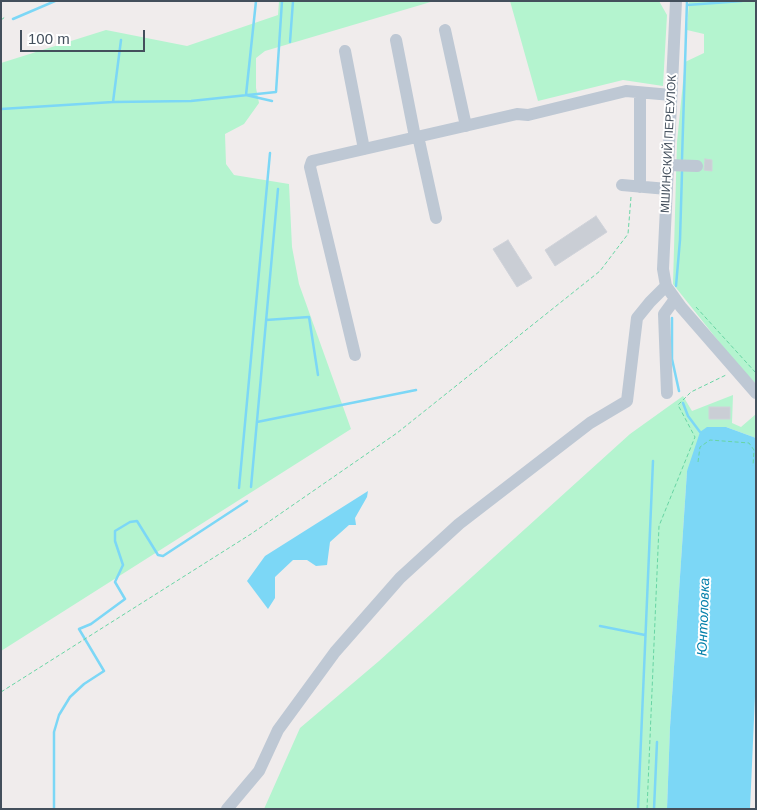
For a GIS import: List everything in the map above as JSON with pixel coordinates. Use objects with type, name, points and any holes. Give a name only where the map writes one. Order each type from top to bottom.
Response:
[{"type":"street","name":"МШИНСКИЙ ПЕРЕУЛОК","points":[[666,286],[663,269],[676,1]]},
{"type":"street","points":[[445,30],[466,126]]},
{"type":"street","points":[[396,40],[416,137],[436,218]]},
{"type":"street","points":[[346,51],[364,149]]},
{"type":"street","points":[[355,355],[310,168],[312,161],[517,114],[528,115],[626,91],[671,95]]},
{"type":"street","points":[[640,97],[631,186],[667,189]]},
{"type":"street","points":[[668,165],[697,166]]},
{"type":"street","points":[[227,809],[259,771],[278,730],[335,652],[400,578],[459,524],[590,423],[628,401],[637,318],[666,286],[717,350],[756,392]]},
{"type":"street","points":[[667,393],[664,314],[675,299]]},
{"type":"path","points":[[1,20],[6,17]]},
{"type":"path","points":[[1,692],[251,534],[397,433],[584,283],[600,270],[628,234],[631,186]]},
{"type":"path","points":[[694,304],[756,373]]},
{"type":"path","points":[[647,809],[658,526],[696,437],[678,405],[691,392],[731,372]]},
{"type":"path","points":[[698,462],[700,447],[710,440],[749,444],[754,450],[753,466]]},
{"type":"green space","points":[[279,1],[434,1],[265,51],[256,58],[256,88],[259,103],[244,124],[225,134],[226,164],[234,175],[289,184],[292,247],[299,284],[351,429],[1,651],[1,63],[106,30],[187,46],[278,15]]},
{"type":"green space","points":[[510,1],[659,1],[667,15],[663,86],[623,80],[538,101]]},
{"type":"green space","points":[[689,1],[756,1],[756,384],[735,362],[673,284],[677,142],[685,62],[704,53],[704,34],[687,30]]},
{"type":"green space","points":[[733,395],[732,423],[741,427],[756,414],[756,438],[726,427],[687,471],[670,727],[667,809],[264,809],[300,728],[379,661],[630,434],[683,396],[692,411]]},
{"type":"water","name":"Юнтоловка","points":[[707,427],[726,427],[756,438],[756,674],[750,809],[667,809],[670,727],[687,471],[700,432]]},
{"type":"water","points":[[368,491],[367,497],[355,518],[356,525],[349,525],[330,542],[327,565],[316,566],[307,560],[293,560],[275,577],[275,598],[268,609],[247,581],[265,556]]},
{"type":"building","points":[[705,159],[712,160],[712,171],[704,170]]},
{"type":"building","points":[[596,216],[607,232],[555,266],[545,250]]},
{"type":"building","points":[[508,240],[532,278],[517,287],[493,249]]},
{"type":"building","points":[[709,407],[730,407],[730,419],[709,419]]},
{"type":"waterway","points":[[13,19],[55,1]]},
{"type":"waterway","points":[[256,1],[246,95],[272,101]]},
{"type":"waterway","points":[[1,109],[113,102],[191,101],[276,92],[282,1]]},
{"type":"waterway","points":[[290,42],[293,1]]},
{"type":"waterway","points":[[682,159],[687,1]]},
{"type":"waterway","points":[[687,5],[742,1]]},
{"type":"waterway","points":[[113,102],[121,40]]},
{"type":"waterway","points":[[239,488],[270,153]]},
{"type":"waterway","points":[[676,286],[680,240],[682,172]]},
{"type":"waterway","points":[[251,487],[278,189]]},
{"type":"waterway","points":[[266,320],[309,317],[318,375]]},
{"type":"waterway","points":[[672,318],[672,359],[679,391]]},
{"type":"waterway","points":[[257,422],[416,390]]},
{"type":"waterway","points":[[683,403],[688,416],[700,432]]},
{"type":"waterway","points":[[638,809],[653,461]]},
{"type":"waterway","points":[[54,809],[54,732],[59,715],[70,697],[84,684],[104,671],[79,629],[91,624],[125,599],[115,582],[123,565],[115,541],[115,531],[130,522],[137,521],[158,555],[163,556],[247,501]]},
{"type":"waterway","points":[[600,626],[645,635]]},
{"type":"waterway","points":[[654,809],[657,742]]}]
